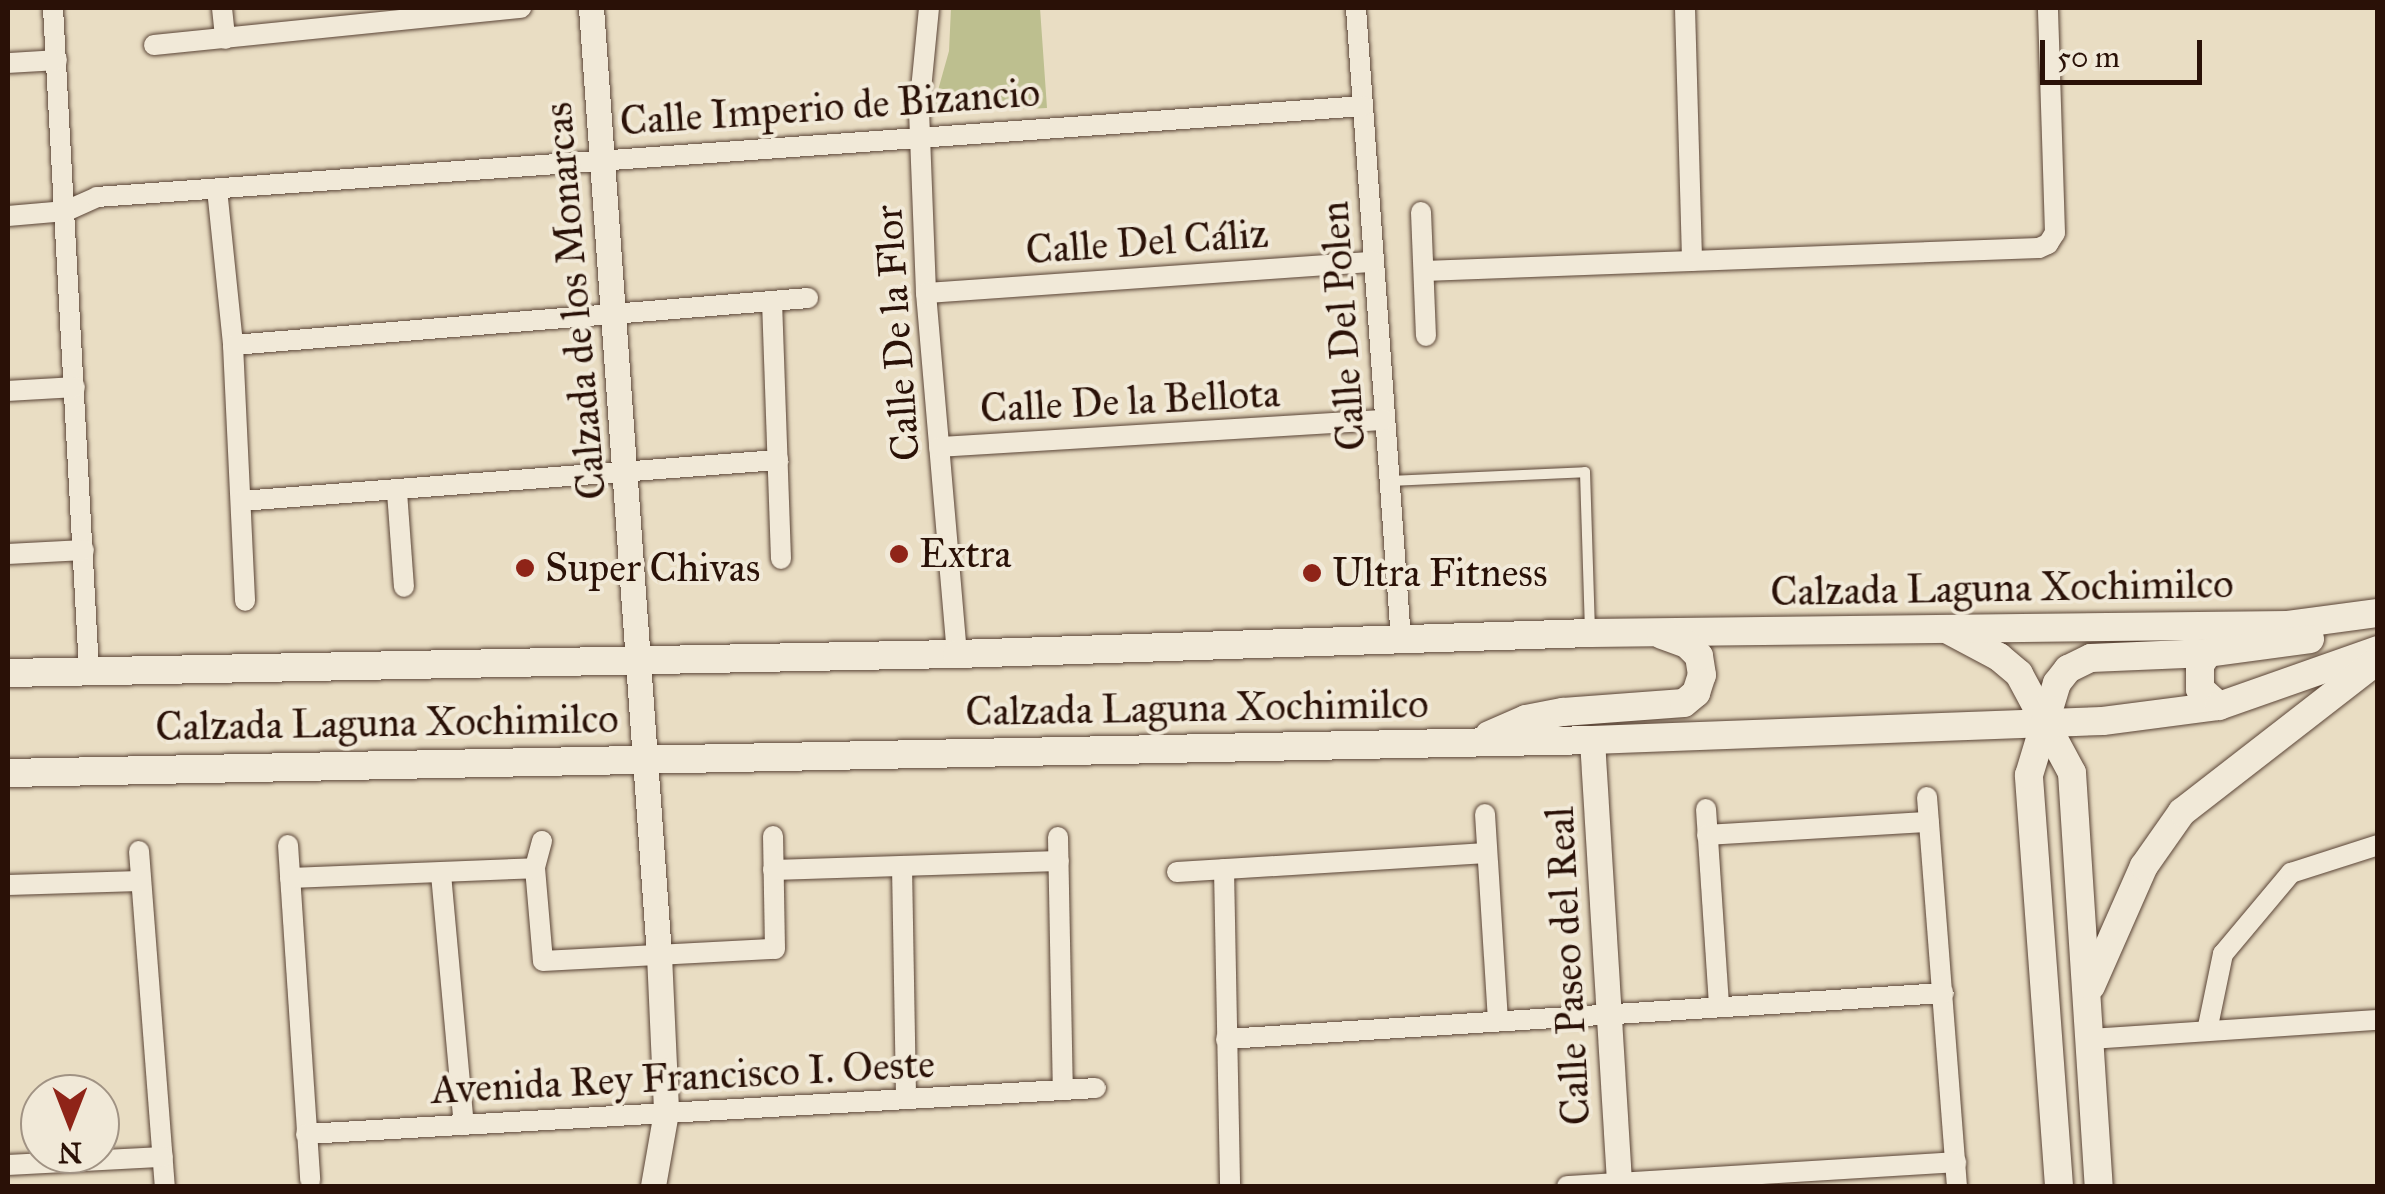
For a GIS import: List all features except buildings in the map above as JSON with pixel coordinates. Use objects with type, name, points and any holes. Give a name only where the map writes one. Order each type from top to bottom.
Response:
[{"type":"main road","name":"Calzada Laguna Xochimilco","points":[[8,673],[958,654],[1590,633],[2288,625],[2373,615]]},
{"type":"main road","points":[[2059,1186],[2029,775],[2057,684],[2068,669],[2090,658],[2208,653],[2312,639],[2373,615]]},
{"type":"main road","points":[[1942,627],[1999,656],[2019,674],[2072,773],[2099,1186]]},
{"type":"main road","points":[[1474,741],[1526,720],[1562,712],[1684,703],[1696,693],[1702,675],[1699,656],[1687,644],[1654,632]]},
{"type":"main road","name":"Calzada Laguna Xochimilco","points":[[8,773],[1592,740],[2136,719],[2219,706],[2378,650]]},
{"type":"main road","points":[[2208,653],[2198,677],[2204,697],[2219,706]]},
{"type":"main road","points":[[2087,997],[2144,866],[2182,812],[2378,660]]},
{"type":"street","points":[[53,8],[89,671]]},
{"type":"street","points":[[222,8],[225,39]]},
{"type":"street","points":[[154,45],[522,8]]},
{"type":"street","name":"Calzada de los Monarcas","points":[[591,8],[660,954],[666,1112],[653,1186]]},
{"type":"street","name":"Calle De la Flor","points":[[928,8],[919,135],[926,293],[958,654]]},
{"type":"street","name":"Calle Del Polen","points":[[1356,8],[1401,640]]},
{"type":"street","points":[[1685,8],[1692,261]]},
{"type":"street","points":[[1424,271],[2038,248],[2048,244],[2054,233],[2048,8]]},
{"type":"street","points":[[8,63],[57,60]]},
{"type":"street","name":"Calle Imperio de Bizancio","points":[[8,216],[66,211],[98,197],[1362,106]]},
{"type":"street","points":[[218,188],[233,344],[246,601]]},
{"type":"street","points":[[1421,212],[1426,336]]},
{"type":"street","name":"Calle Del Cáliz","points":[[926,293],[1374,262]]},
{"type":"street","points":[[233,344],[808,298]]},
{"type":"street","points":[[772,301],[782,559]]},
{"type":"street","points":[[8,391],[75,387]]},
{"type":"street","name":"Calle De la Bellota","points":[[939,447],[1384,420]]},
{"type":"street","points":[[242,501],[778,460]]},
{"type":"street","points":[[397,492],[404,587]]},
{"type":"street","points":[[8,554],[84,550]]},
{"type":"street","name":"Calle Paseo del Real","points":[[1592,740],[1618,1185]]},
{"type":"street","points":[[1928,797],[1957,1186]]},
{"type":"street","points":[[1706,809],[1719,1005]]},
{"type":"street","points":[[1485,814],[1498,1019]]},
{"type":"street","points":[[1708,835],[1929,822]]},
{"type":"street","points":[[542,841],[535,868],[543,962],[775,949],[773,836]]},
{"type":"street","points":[[1058,836],[1064,1090]]},
{"type":"street","points":[[288,845],[310,1180]]},
{"type":"street","points":[[2207,1031],[2224,954],[2291,873],[2378,845]]},
{"type":"street","points":[[139,852],[165,1186]]},
{"type":"street","points":[[1177,872],[1486,852]]},
{"type":"street","points":[[773,870],[1059,860]]},
{"type":"street","points":[[902,866],[906,1099]]},
{"type":"street","points":[[290,878],[535,868]]},
{"type":"street","points":[[1224,869],[1230,1186]]},
{"type":"street","points":[[442,874],[464,1125]]},
{"type":"street","points":[[8,885],[140,881]]},
{"type":"street","points":[[1226,1039],[1944,993]]},
{"type":"street","points":[[2089,1039],[2378,1020]]},
{"type":"street","name":"Avenida Rey Francisco I. Oeste","points":[[306,1134],[1096,1088]]},
{"type":"street","points":[[8,1165],[164,1157]]},
{"type":"street","points":[[1566,1186],[1956,1162]]},
{"type":"lane","points":[[1389,481],[1584,472],[1590,633]]},
{"type":"green space","points":[[951,8],[1040,8],[1047,108],[937,113],[935,101],[949,51]]},
{"type":"place","name":"Extra","points":[[899,554]]},
{"type":"place","name":"Super Chivas","points":[[525,568]]},
{"type":"place","name":"Ultra Fitness","points":[[1312,573]]}]
